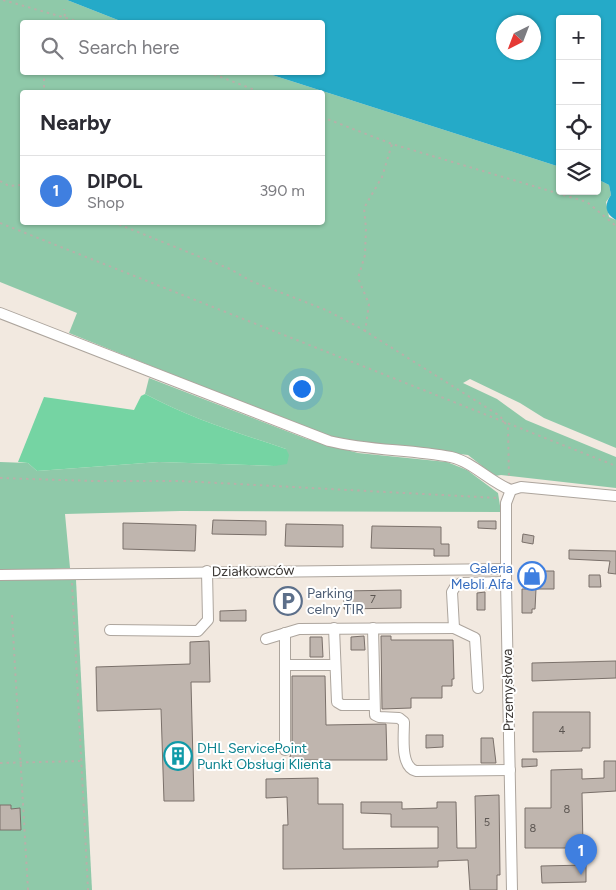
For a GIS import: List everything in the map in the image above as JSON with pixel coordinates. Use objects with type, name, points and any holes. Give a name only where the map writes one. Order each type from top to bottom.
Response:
[{"type":"street","points":[[0,313],[302,432],[348,446],[451,458],[471,466],[509,495],[521,487],[616,496]]},
{"type":"street","name":"Przemysłowa","points":[[509,495],[506,582],[512,890]]},
{"type":"street","name":"Działkowców","points":[[0,575],[507,568]]},
{"type":"street","points":[[110,630],[198,631],[208,620],[207,572]]},
{"type":"street","points":[[454,628],[452,592],[455,587],[461,583],[506,582]]},
{"type":"street","points":[[334,628],[337,702],[342,705],[374,705]]},
{"type":"street","points":[[374,628],[374,705],[376,717],[399,718],[404,722],[406,760],[412,770],[510,770]]},
{"type":"street","points":[[266,638],[299,629],[454,628],[475,638],[478,688]]},
{"type":"street","points":[[285,633],[285,750]]},
{"type":"street","points":[[285,665],[335,664]]},
{"type":"path","points":[[2,0],[74,20]]},
{"type":"path","points":[[63,20],[65,17],[64,9]]},
{"type":"path","points":[[44,75],[44,90]]},
{"type":"path","points":[[216,75],[255,90]]},
{"type":"path","points":[[325,118],[392,144],[587,202],[616,226]]},
{"type":"path","points":[[365,332],[369,304],[358,278],[365,255],[366,228],[364,208],[382,177],[392,144]]},
{"type":"path","points":[[0,181],[9,186],[20,185]]},
{"type":"path","points":[[0,223],[616,466]]},
{"type":"path","points":[[0,478],[181,481],[509,495],[508,427],[505,421],[365,332],[326,310],[251,281],[230,269],[120,225]]},
{"type":"path","points":[[71,574],[88,890]]},
{"type":"path","points":[[12,615],[19,762],[28,890]]},
{"type":"path","points":[[0,763],[80,761]]},
{"type":"green space","points":[[0,0],[67,0],[118,20],[20,20],[20,75],[272,75],[319,90],[20,90],[20,225],[325,225],[325,92],[556,166],[556,195],[601,195],[601,181],[609,185],[611,195],[606,202],[609,217],[616,220],[616,448],[544,418],[520,403],[470,379],[463,383],[497,399],[526,420],[616,457],[616,488],[501,475],[495,476],[468,455],[348,441],[313,431],[69,333],[77,313],[0,282]]},
{"type":"green space","points":[[149,378],[307,439],[358,453],[447,462],[467,470],[498,493],[501,512],[180,511],[65,514],[70,568],[0,572],[0,462],[28,463],[37,471],[159,462],[274,466],[286,449],[232,431],[162,403],[145,394]]},
{"type":"green space","points":[[145,394],[197,418],[286,449],[289,455],[287,464],[274,466],[159,462],[37,471],[28,463],[18,462],[44,397],[134,410],[141,396]]},
{"type":"green space","points":[[0,580],[76,580],[92,890],[0,890]]},
{"type":"water","points":[[67,0],[616,0],[616,220],[612,218],[607,209],[607,202],[611,195],[609,185],[601,181],[601,15],[556,15],[556,166],[325,92],[325,90],[319,90],[272,75],[325,75],[325,20],[118,20]]},
{"type":"building","points":[[213,520],[266,521],[266,535],[212,534]]},
{"type":"building","points":[[478,521],[496,521],[496,529],[478,528]]},
{"type":"building","points":[[123,523],[196,525],[195,551],[123,549]]},
{"type":"building","points":[[286,524],[343,525],[343,547],[285,546]]},
{"type":"building","points":[[372,526],[441,527],[441,544],[449,544],[449,556],[434,556],[434,549],[371,548]]},
{"type":"building","points":[[523,534],[534,536],[533,544],[522,542]]},
{"type":"building","points":[[569,550],[616,551],[616,574],[608,573],[610,561],[569,559]]},
{"type":"building","points":[[526,571],[554,571],[554,589],[536,589],[535,609],[532,609],[532,613],[522,613],[522,589],[526,589]]},
{"type":"building","points":[[589,575],[600,575],[601,587],[589,587]]},
{"type":"building","points":[[401,590],[401,608],[344,609],[344,591]]},
{"type":"building","points":[[485,592],[485,610],[477,610],[477,593]]},
{"type":"building","points":[[246,610],[246,621],[220,621],[220,611]]},
{"type":"building","points":[[364,636],[365,650],[351,650],[351,637]]},
{"type":"building","points":[[381,636],[391,636],[391,640],[453,640],[454,679],[452,679],[452,686],[442,686],[442,698],[411,698],[411,708],[382,709]]},
{"type":"building","points":[[310,637],[322,637],[323,657],[310,657]]},
{"type":"building","name":"DHL ServicePoint Punkt Obsługi Klienta","points":[[209,641],[210,682],[191,682],[194,801],[164,801],[161,709],[97,711],[96,667],[190,664],[190,642]]},
{"type":"building","points":[[616,661],[616,678],[532,681],[532,663]]},
{"type":"building","points":[[292,676],[325,676],[326,725],[386,724],[387,760],[289,760],[292,750]]},
{"type":"building","points":[[533,712],[590,712],[590,748],[582,748],[582,751],[533,752]]},
{"type":"building","points":[[426,735],[443,735],[443,747],[426,748]]},
{"type":"building","points":[[481,738],[493,738],[496,763],[481,763]]},
{"type":"building","points":[[522,759],[537,759],[537,766],[522,767]]},
{"type":"building","points":[[604,761],[616,761],[616,791],[582,793],[583,848],[525,848],[525,808],[551,808],[551,770],[582,769],[582,779],[604,778]]},
{"type":"building","points":[[318,778],[318,804],[343,804],[343,849],[438,848],[438,827],[391,827],[391,814],[361,813],[361,802],[402,802],[402,809],[437,808],[437,802],[456,802],[457,848],[476,848],[475,796],[499,795],[500,875],[497,875],[497,890],[470,890],[468,860],[438,861],[438,867],[283,869],[283,825],[288,825],[287,797],[266,798],[266,779]]},
{"type":"building","points":[[0,805],[11,805],[11,809],[20,808],[21,830],[0,830]]},
{"type":"building","points":[[586,865],[586,882],[542,883],[541,866]]},
{"type":"place","name":"Galeria Mebli Alfa","points":[[532,576]]},
{"type":"place","name":"Parking celny TIR","points":[[288,601]]},
{"type":"place","name":"DHL ServicePoint Punkt Obsługi Klienta","points":[[178,756]]},
{"type":"place","name":"DIPOL","points":[[581,875]]}]
